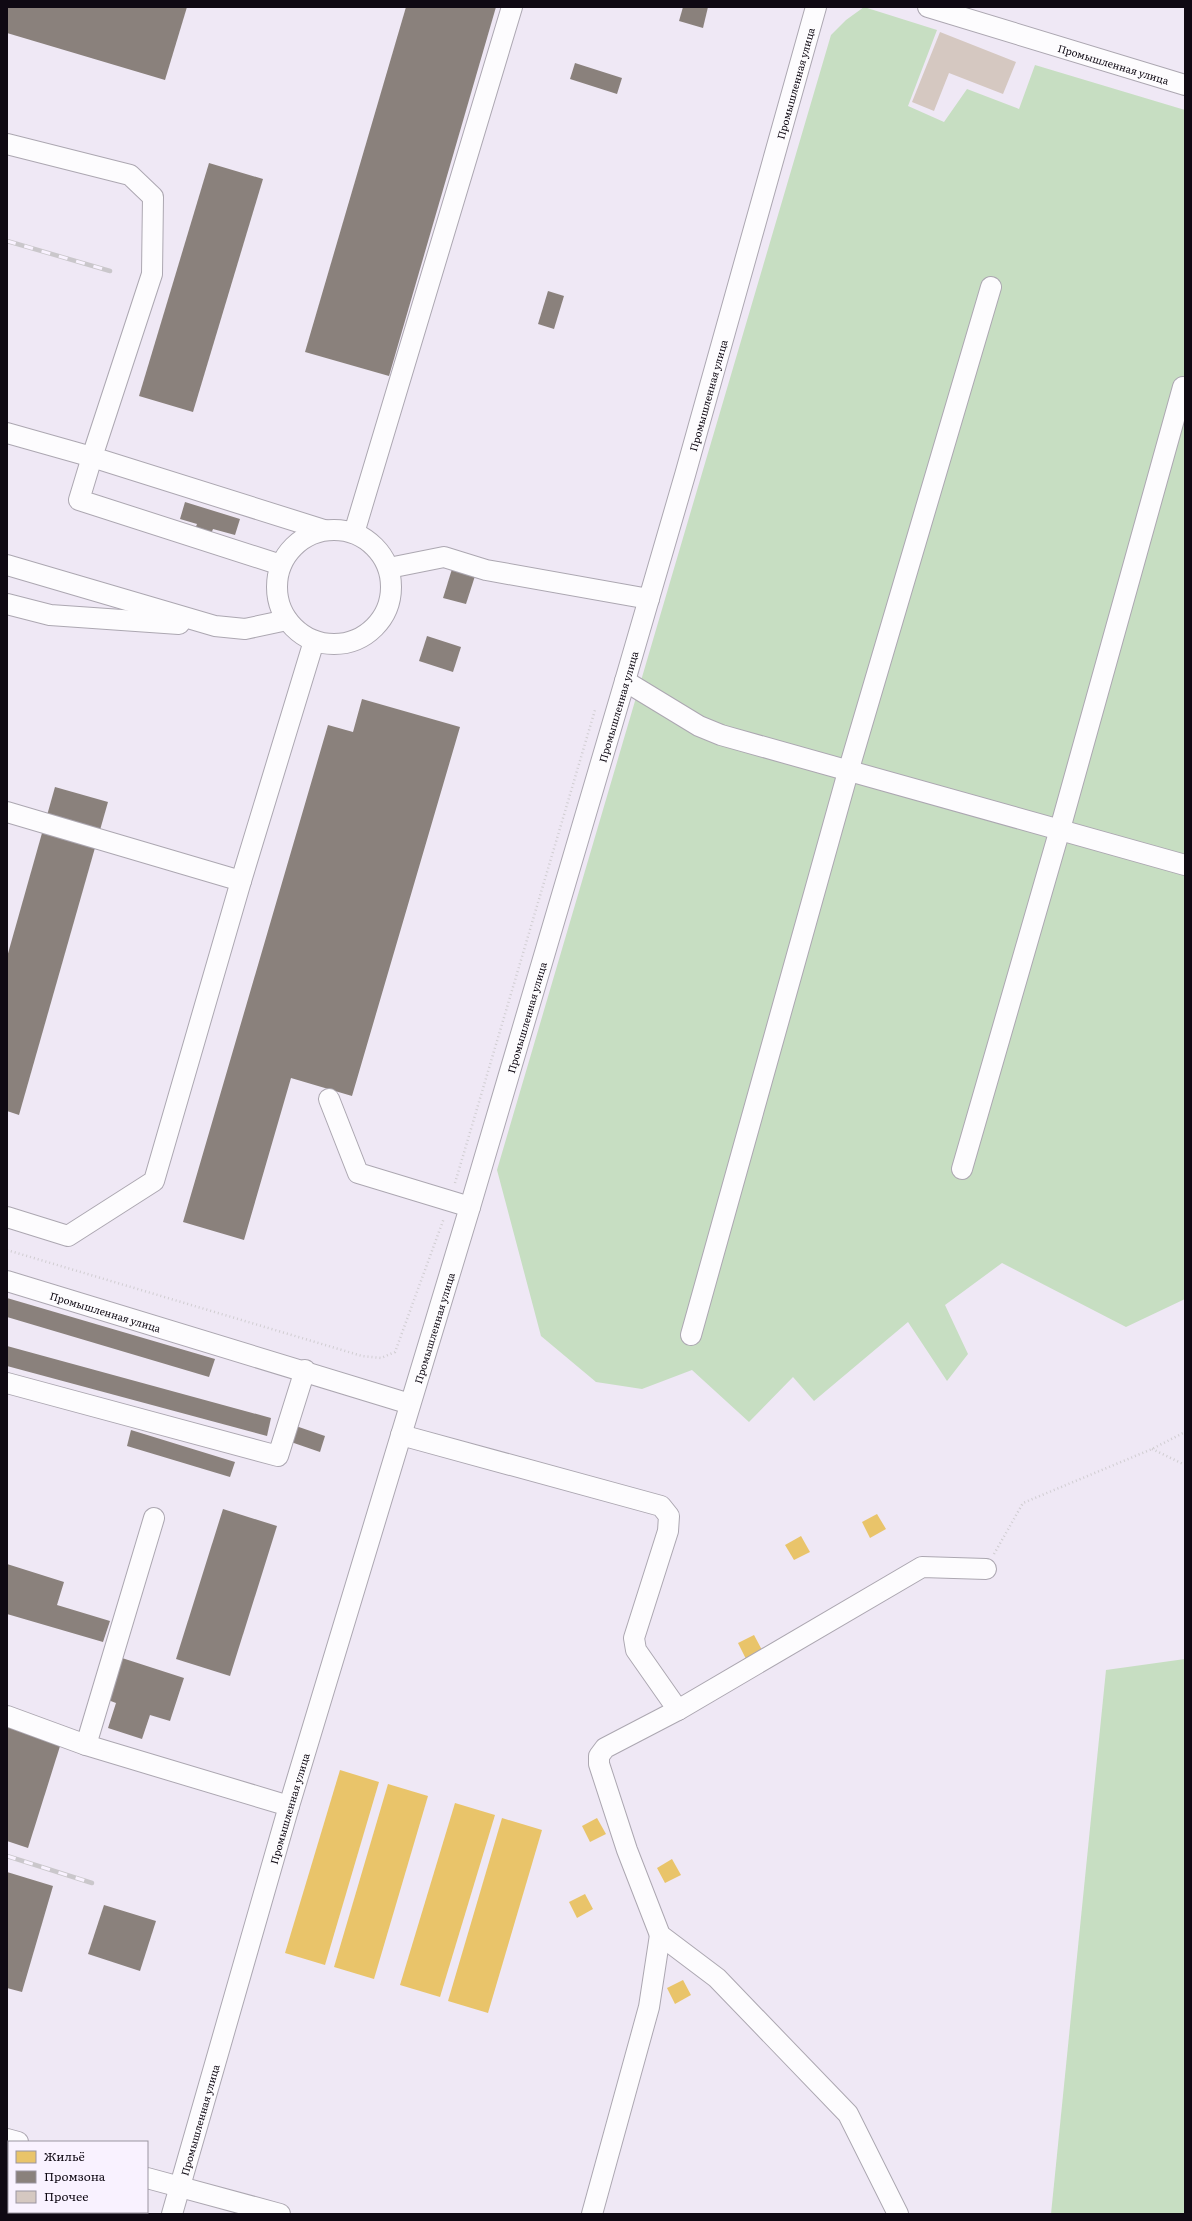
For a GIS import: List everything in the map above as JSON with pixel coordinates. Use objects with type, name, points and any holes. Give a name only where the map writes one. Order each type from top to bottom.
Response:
[{"type":"street","points":[[354,533],[512,7]]},
{"type":"street","name":"Промышленная улица","points":[[172,2214],[289,1806],[470,1207],[649,599],[816,7]]},
{"type":"street","name":"Промышленная улица","points":[[928,7],[1185,86]]},
{"type":"street","points":[[7,144],[130,175],[153,197],[152,274],[79,500],[281,565]]},
{"type":"street","points":[[691,1335],[848,772],[991,287]]},
{"type":"street","points":[[962,1169],[1060,829],[1183,387]]},
{"type":"street","points":[[7,433],[92,457],[324,530]]},
{"type":"street","points":[[339,529],[354,533],[376,546],[389,568],[391,578],[390,600],[387,610],[375,628],[366,635],[346,643],[330,644],[314,641],[299,632],[287,620],[281,610],[276,588],[281,565],[291,548],[306,536],[324,530],[339,529]]},
{"type":"street","points":[[389,568],[444,556],[486,570],[649,599]]},
{"type":"street","points":[[7,565],[215,626]]},
{"type":"street","points":[[7,604],[50,616],[245,629],[287,620]]},
{"type":"street","points":[[7,1217],[68,1236],[154,1181],[241,881],[314,641]]},
{"type":"street","points":[[625,681],[699,726],[720,735],[1185,865]]},
{"type":"street","points":[[7,812],[241,881]]},
{"type":"street","points":[[329,1099],[358,1173],[470,1207]]},
{"type":"street","name":"Промышленная улица","points":[[7,1281],[305,1370],[410,1404]]},
{"type":"street","points":[[7,1382],[278,1456],[305,1370]]},
{"type":"street","points":[[400,1435],[661,1506],[669,1516],[668,1531],[634,1638],[636,1650],[678,1710]]},
{"type":"street","points":[[86,1745],[154,1518]]},
{"type":"street","points":[[592,2214],[649,2007],[660,1935],[627,1850],[599,1764],[600,1756],[605,1748],[678,1710],[922,1567],[986,1569]]},
{"type":"street","points":[[7,1716],[86,1745],[289,1806]]},
{"type":"street","points":[[660,1935],[717,1978],[848,2114],[898,2214]]},
{"type":"street","points":[[148,2178],[280,2214]]},
{"type":"path","points":[[7,1250],[362,1356],[381,1358],[395,1352],[450,1201],[597,703]]},
{"type":"path","points":[[986,1569],[1023,1503],[1152,1449],[1185,1432]]},
{"type":"path","points":[[1152,1449],[1185,1464]]},
{"type":"green space","points":[[864,7],[937,30],[908,106],[944,122],[967,89],[1019,109],[1035,65],[1185,110],[1185,1299],[1126,1327],[1002,1263],[945,1305],[968,1354],[947,1381],[908,1322],[814,1401],[793,1377],[749,1422],[692,1370],[642,1389],[596,1382],[541,1336],[497,1170],[831,35],[846,20]]},
{"type":"green space","points":[[1185,1659],[1185,2214],[1051,2214],[1106,1670]]},
{"type":"building: Жильё","points":[[877,1514],[886,1529],[870,1538],[862,1522]]},
{"type":"building: Жильё","points":[[801,1536],[810,1552],[794,1560],[785,1545]]},
{"type":"building: Жильё","points":[[754,1635],[762,1650],[746,1659],[738,1643]]},
{"type":"building: Жильё","points":[[340,1770],[379,1782],[325,1965],[285,1953]]},
{"type":"building: Жильё","points":[[388,1784],[428,1796],[374,1979],[334,1967]]},
{"type":"building: Жильё","points":[[455,1803],[495,1815],[440,1997],[400,1985]]},
{"type":"building: Жильё","points":[[502,1818],[542,1830],[488,2013],[448,2001]]},
{"type":"building: Жильё","points":[[597,1818],[606,1834],[590,1842],[582,1826]]},
{"type":"building: Жильё","points":[[672,1859],[681,1875],[665,1883],[657,1868]]},
{"type":"building: Жильё","points":[[585,1894],[593,1909],[577,1918],[569,1902]]},
{"type":"building: Жильё","points":[[683,1980],[691,1995],[675,2004],[667,1988]]},
{"type":"building: Промзона","points":[[7,7],[187,7],[165,80],[7,33]]},
{"type":"building: Промзона","points":[[406,7],[496,7],[389,376],[305,352]]},
{"type":"building: Промзона","points":[[683,7],[708,7],[703,28],[679,21]]},
{"type":"building: Промзона","points":[[575,63],[622,78],[617,94],[570,79]]},
{"type":"building: Промзона","points":[[209,163],[263,179],[193,412],[139,396]]},
{"type":"building: Промзона","points":[[548,291],[564,296],[554,329],[538,324]]},
{"type":"building: Промзона","points":[[185,502],[240,519],[235,535],[213,529],[211,534],[195,529],[197,524],[180,519]]},
{"type":"building: Промзона","points":[[452,569],[475,576],[466,604],[443,598]]},
{"type":"building: Промзона","points":[[427,636],[461,647],[453,672],[419,661]]},
{"type":"building: Промзона","points":[[362,699],[460,727],[352,1096],[291,1078],[244,1240],[183,1222],[328,725],[353,732]]},
{"type":"building: Промзона","points":[[55,787],[108,802],[19,1115],[7,1111],[7,957]]},
{"type":"building: Промзона","points":[[7,1298],[215,1359],[209,1377],[7,1317]]},
{"type":"building: Промзона","points":[[7,1346],[271,1418],[267,1436],[7,1366]]},
{"type":"building: Промзона","points":[[293,1425],[325,1436],[320,1452],[288,1441]]},
{"type":"building: Промзона","points":[[131,1430],[235,1462],[230,1477],[127,1446]]},
{"type":"building: Промзона","points":[[223,1509],[277,1526],[230,1676],[176,1659]]},
{"type":"building: Промзона","points":[[7,1564],[64,1582],[57,1605],[110,1621],[103,1642],[7,1614]]},
{"type":"building: Промзона","points":[[122,1658],[184,1678],[170,1721],[150,1715],[142,1739],[108,1728],[116,1703],[108,1700]]},
{"type":"building: Промзона","points":[[7,1726],[61,1743],[28,1848],[7,1841]]},
{"type":"building: Промзона","points":[[7,1872],[53,1886],[22,1992],[7,1988]]},
{"type":"building: Промзона","points":[[104,1905],[156,1921],[140,1971],[88,1954]]},
{"type":"building: Прочее","points":[[940,32],[1016,62],[1003,94],[949,73],[934,111],[912,102]]},
{"type":"railway","points":[[7,241],[110,271]]},
{"type":"railway","points":[[7,1856],[92,1883]]}]
